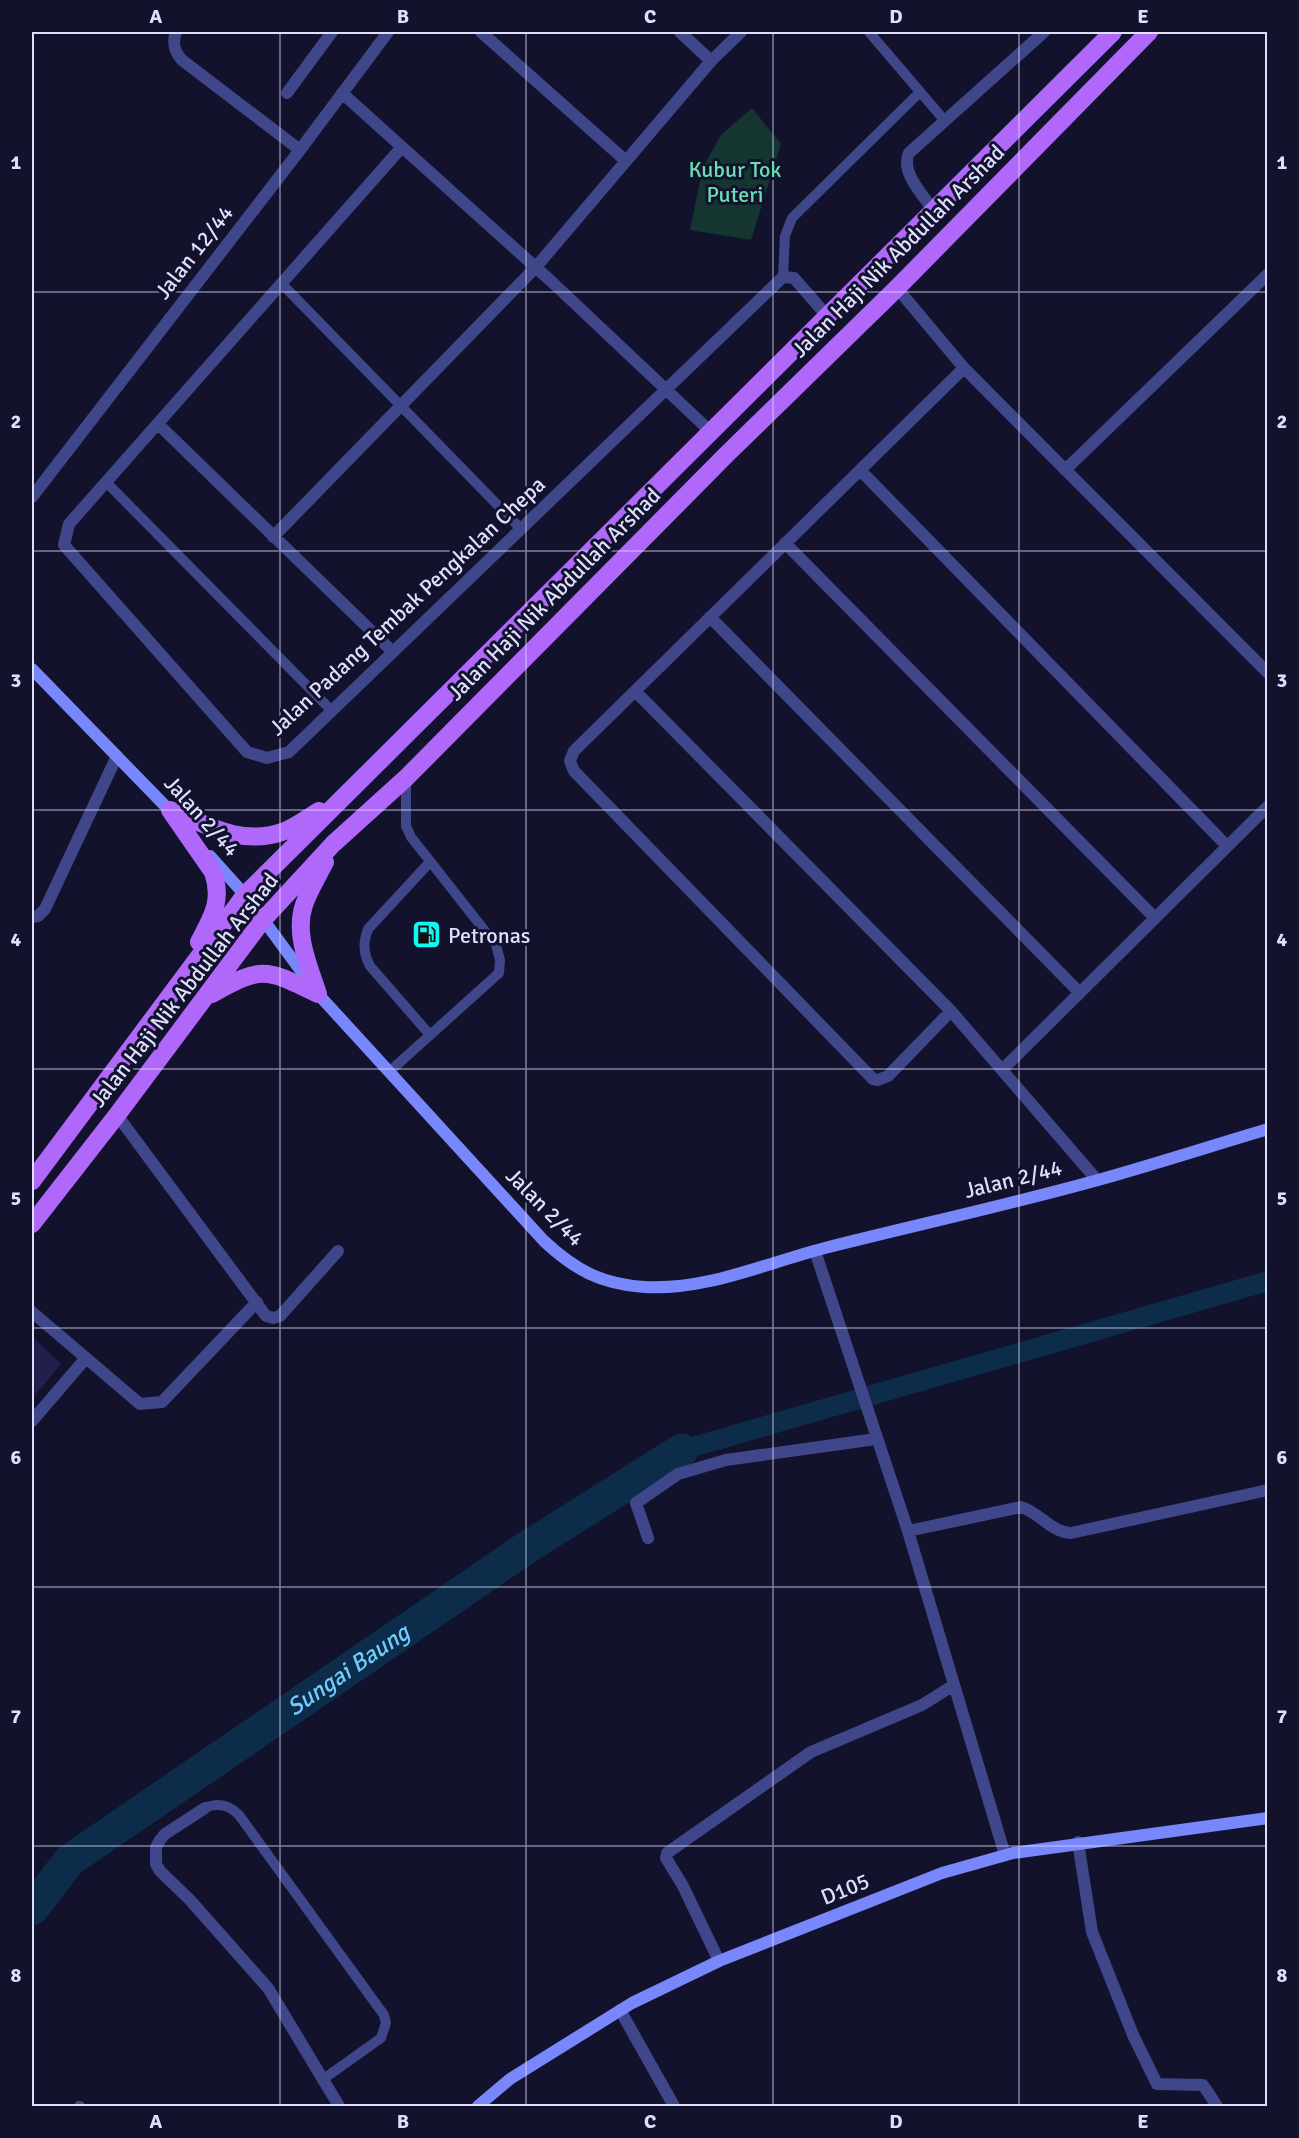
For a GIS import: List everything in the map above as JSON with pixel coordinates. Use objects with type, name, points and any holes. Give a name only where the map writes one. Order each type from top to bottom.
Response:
[{"type":"main road","name":"Jalan Haji Nik Abdullah Arshad","points":[[32,1224],[117,1115],[262,921],[333,844],[406,778],[727,454],[897,288],[1149,32]]},
{"type":"main road","name":"Jalan Haji Nik Abdullah Arshad","points":[[32,1181],[245,895],[934,211],[1105,34]]},
{"type":"main road","points":[[170,810],[228,834],[264,837],[284,832],[341,799]]},
{"type":"main road","points":[[170,810],[213,872],[218,896],[215,910],[178,984]]},
{"type":"main road","points":[[318,994],[304,949],[301,922],[303,907],[333,844]]},
{"type":"main road","points":[[204,999],[241,978],[266,973],[280,976],[318,994]]},
{"type":"street","points":[[176,32],[174,46],[182,60],[300,150]]},
{"type":"street","points":[[287,93],[332,32]]},
{"type":"street","name":"Jalan 12/44","points":[[32,497],[300,150],[388,32]]},
{"type":"street","points":[[480,32],[626,161]]},
{"type":"street","points":[[680,32],[711,61]]},
{"type":"street","points":[[273,537],[536,267],[711,61],[741,32]]},
{"type":"street","points":[[934,211],[906,169],[905,160],[909,153],[1044,32]]},
{"type":"street","points":[[342,93],[536,267],[710,431]]},
{"type":"street","name":"Jalan Padang Tembak Pengkalan Chepa","points":[[402,147],[69,524],[64,545],[247,752],[267,758],[289,753],[783,277]]},
{"type":"street","points":[[1065,470],[1268,274]]},
{"type":"street","points":[[783,277],[794,278],[828,317]]},
{"type":"street","points":[[897,288],[964,368],[1268,673]]},
{"type":"street","points":[[951,1011],[888,1076],[878,1080],[869,1076],[571,766],[570,761],[574,751],[964,368]]},
{"type":"street","points":[[158,424],[393,652]]},
{"type":"street","points":[[860,470],[1227,846]]},
{"type":"street","points":[[785,543],[1155,918]]},
{"type":"street","points":[[710,617],[1080,993]]},
{"type":"street","name":"Jalan 2/44","points":[[32,669],[170,810],[245,895],[318,994],[544,1241],[561,1257],[582,1271],[611,1283],[670,1287],[699,1284],[815,1251],[1097,1180],[1268,1129]]},
{"type":"street","points":[[635,691],[951,1011],[1097,1180]]},
{"type":"street","points":[[32,917],[38,916],[45,909],[117,756]]},
{"type":"street","points":[[1002,1070],[1268,806]]},
{"type":"street","points":[[117,1115],[266,1316],[273,1318],[280,1316],[338,1251]]},
{"type":"street","points":[[815,1251],[908,1531],[1005,1855]]},
{"type":"street","points":[[32,1312],[140,1404],[162,1402],[256,1302]]},
{"type":"street","points":[[32,1421],[86,1358]]},
{"type":"street","points":[[648,1538],[636,1503],[678,1474],[726,1460],[876,1439]]},
{"type":"street","points":[[908,1531],[1021,1507],[1029,1509],[1060,1531],[1071,1533],[1268,1490]]},
{"type":"street","points":[[718,1961],[688,1895],[666,1858],[667,1853],[810,1752],[922,1705],[954,1685]]},
{"type":"street","points":[[206,1808],[159,1840],[156,1847],[156,1864],[268,1988],[339,2106]]},
{"type":"street","name":"D105","points":[[478,2106],[510,2079],[620,2010],[718,1961],[942,1873],[1005,1855],[1077,1842],[1268,1818]]},
{"type":"street","points":[[1077,1842],[1092,1932],[1133,2035],[1157,2084],[1203,2085],[1217,2106]]},
{"type":"street","points":[[620,2010],[674,2106]]},
{"type":"lane","points":[[869,32],[945,121]]},
{"type":"lane","points":[[783,277],[785,237],[792,218],[920,92]]},
{"type":"lane","points":[[282,284],[521,529]]},
{"type":"lane","points":[[106,482],[332,711]]},
{"type":"lane","points":[[389,1072],[499,973],[500,960],[496,945],[411,837],[406,826],[406,778]]},
{"type":"lane","points":[[430,862],[368,929],[364,943],[364,956],[370,966],[430,1035]]},
{"type":"lane","points":[[206,1808],[226,1806],[239,1815],[384,2015],[386,2023],[381,2038],[322,2080]]},
{"type":"green space","name":"Kubur Tok Puteri","points":[[752,108],[781,144],[751,240],[690,230],[703,167],[721,135]]},
{"type":"building","points":[[32,1336],[61,1364],[32,1399]]},
{"type":"waterway","points":[[682,1450],[1268,1281]]},
{"type":"waterway","name":"Sungai Baung","points":[[32,1909],[70,1860],[529,1546],[682,1450]]},
{"type":"place","name":"Petronas","points":[[427,935]]}]
